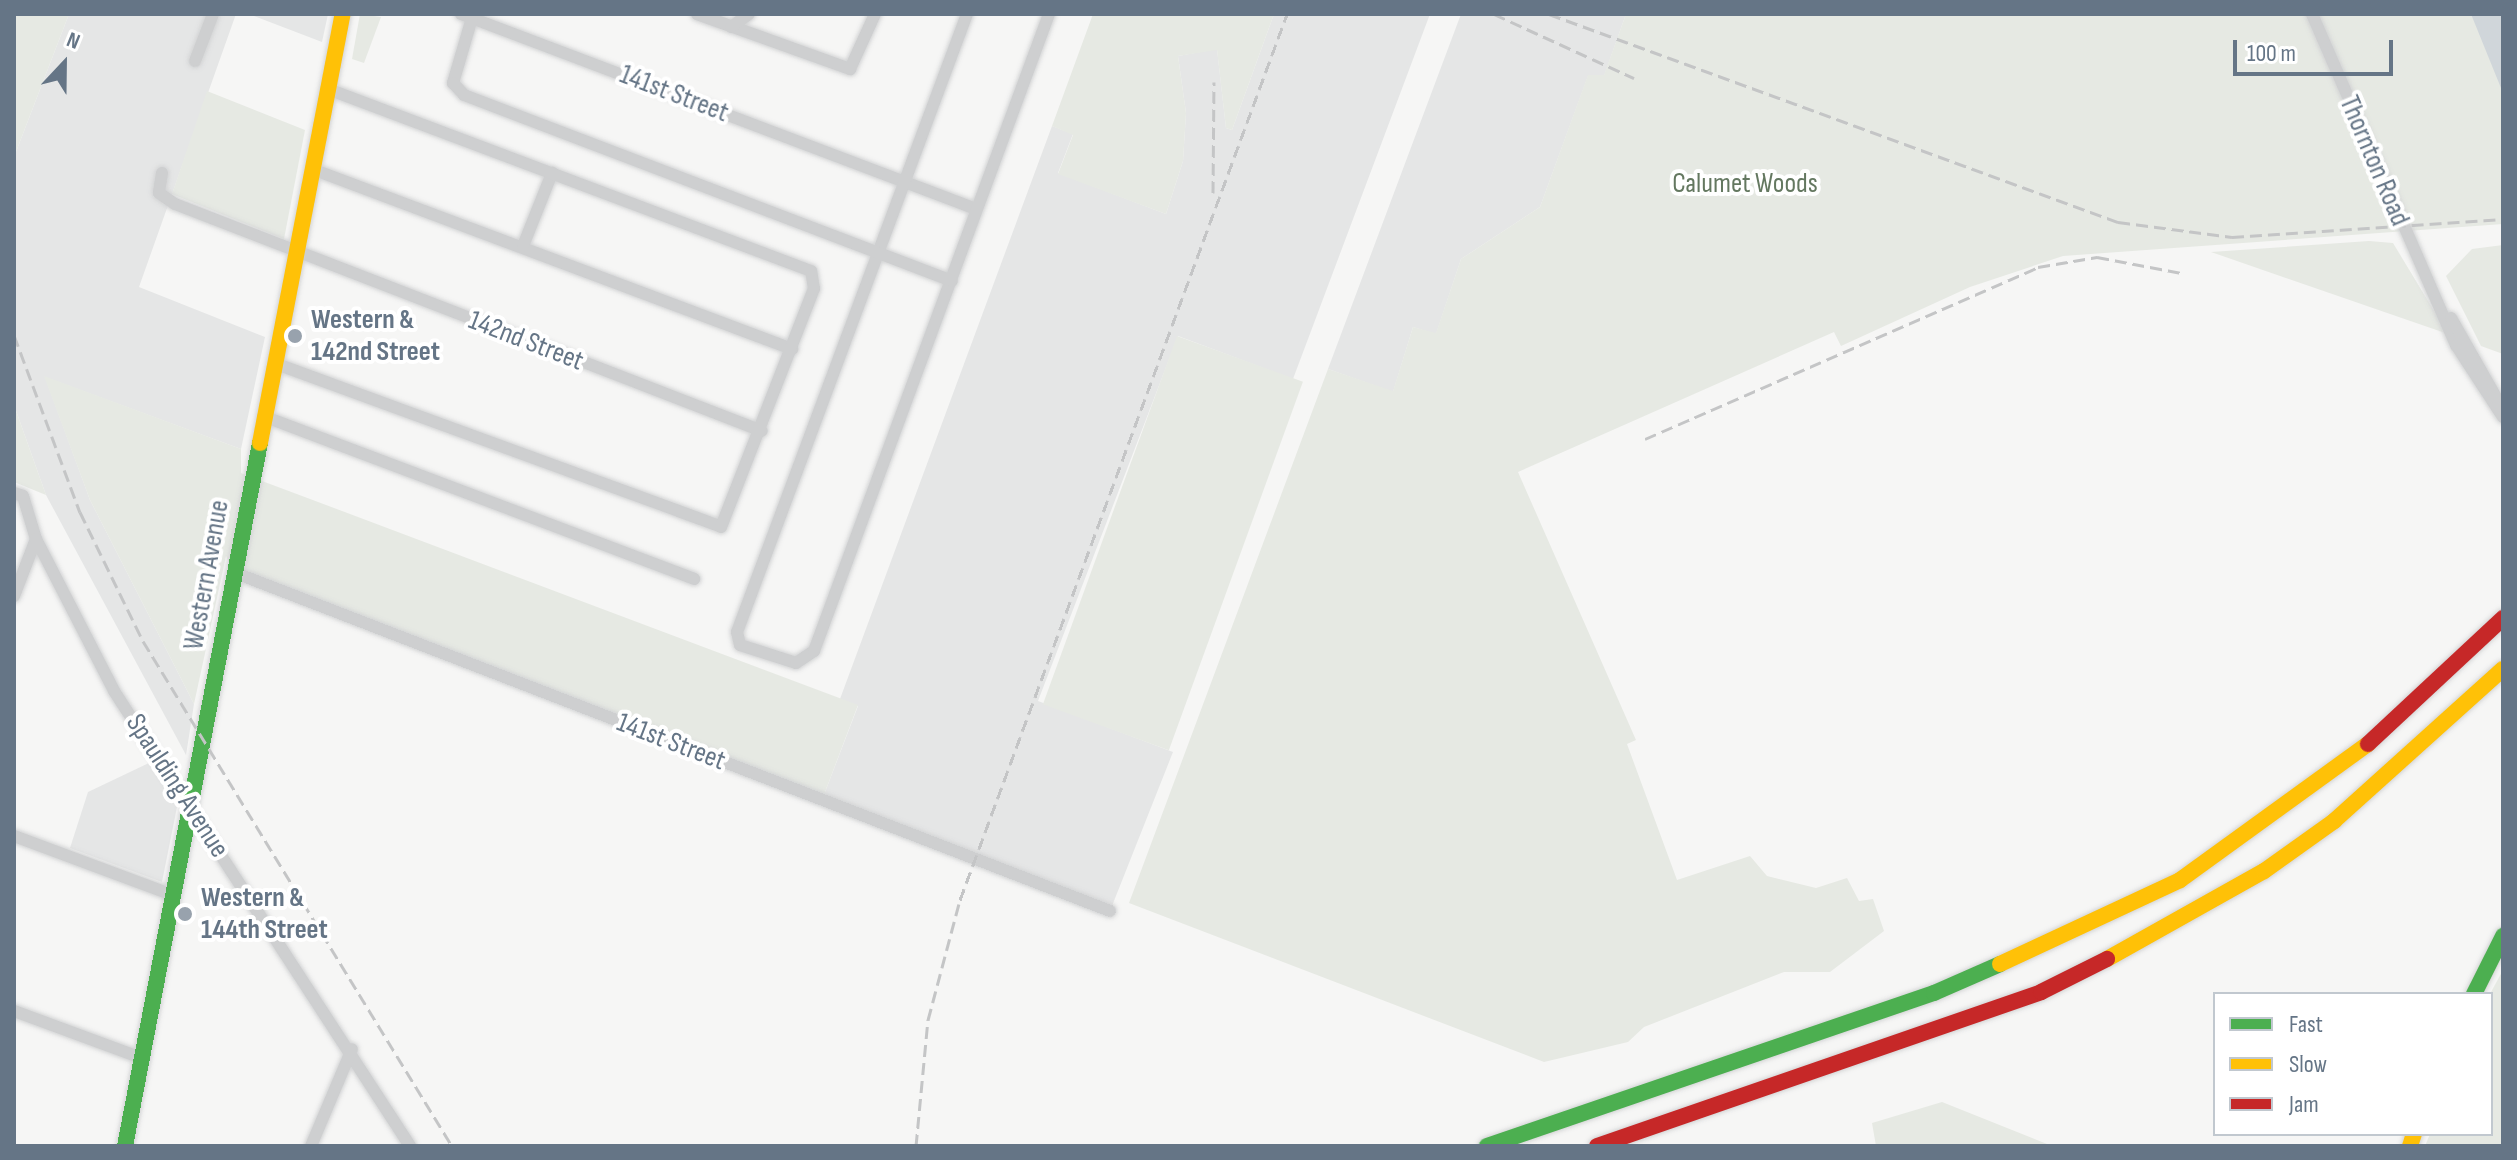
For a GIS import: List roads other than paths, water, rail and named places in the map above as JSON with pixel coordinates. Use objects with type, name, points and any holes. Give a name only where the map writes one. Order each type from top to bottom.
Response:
[{"type":"main road","name":"Western Avenue","points":[[125,1146],[294,252],[343,14]]},
{"type":"main road","points":[[1487,1146],[1921,998],[2117,914],[2180,880],[2328,777],[2417,703],[2503,618]]},
{"type":"main road","points":[[1597,1146],[2027,997],[2101,962],[2264,871],[2334,821],[2413,756],[2503,669]]},
{"type":"main road","points":[[2475,992],[2503,936]]},
{"type":"street","points":[[195,61],[213,14]]},
{"type":"street","points":[[697,14],[850,69],[875,14]]},
{"type":"street","points":[[731,27],[749,14]]},
{"type":"street","points":[[967,14],[737,632],[740,645],[796,663],[814,651],[1049,14]]},
{"type":"street","name":"Thornton Road","points":[[2312,14],[2399,221],[2442,305],[2503,410]]},
{"type":"street","points":[[467,16],[453,83],[464,95],[952,281]]},
{"type":"street","name":"141st Street","points":[[467,16],[976,209]]},
{"type":"street","points":[[274,363],[715,526],[727,522],[814,289],[811,271],[328,89]]},
{"type":"street","points":[[312,169],[792,349]]},
{"type":"street","name":"142nd Street","points":[[162,173],[159,193],[294,252],[762,431]]},
{"type":"street","points":[[523,246],[552,173]]},
{"type":"street","name":"Thornton Road","points":[[2442,305],[2476,384],[2503,417]]},
{"type":"street","points":[[263,416],[694,579]]},
{"type":"street","name":"Spaulding Avenue","points":[[18,494],[36,539],[114,691],[352,1049],[410,1146]]},
{"type":"street","points":[[14,596],[36,539]]},
{"type":"street","name":"141st Street","points":[[233,572],[1110,911]]},
{"type":"street","points":[[14,836],[173,895]]},
{"type":"street","points":[[14,1011],[142,1058]]},
{"type":"street","points":[[311,1146],[352,1049]]},
{"type":"railway","points":[[916,1146],[928,1020],[960,900],[1287,14]]},
{"type":"railway","points":[[1494,14],[1634,78]]},
{"type":"railway","points":[[1549,14],[2118,222],[2232,237],[2503,219]]},
{"type":"railway","points":[[1213,193],[1214,82]]},
{"type":"railway","points":[[1645,439],[2038,267],[2097,257],[2182,273]]},
{"type":"railway","points":[[14,335],[80,512],[143,641],[452,1146]]},
{"type":"place","name":"Western & 142nd Street","points":[[295,336]]},
{"type":"place","name":"Western & 144th Street","points":[[185,914]]},
{"type":"park label","name":"Calumet Woods","points":[[1745,184]]}]
